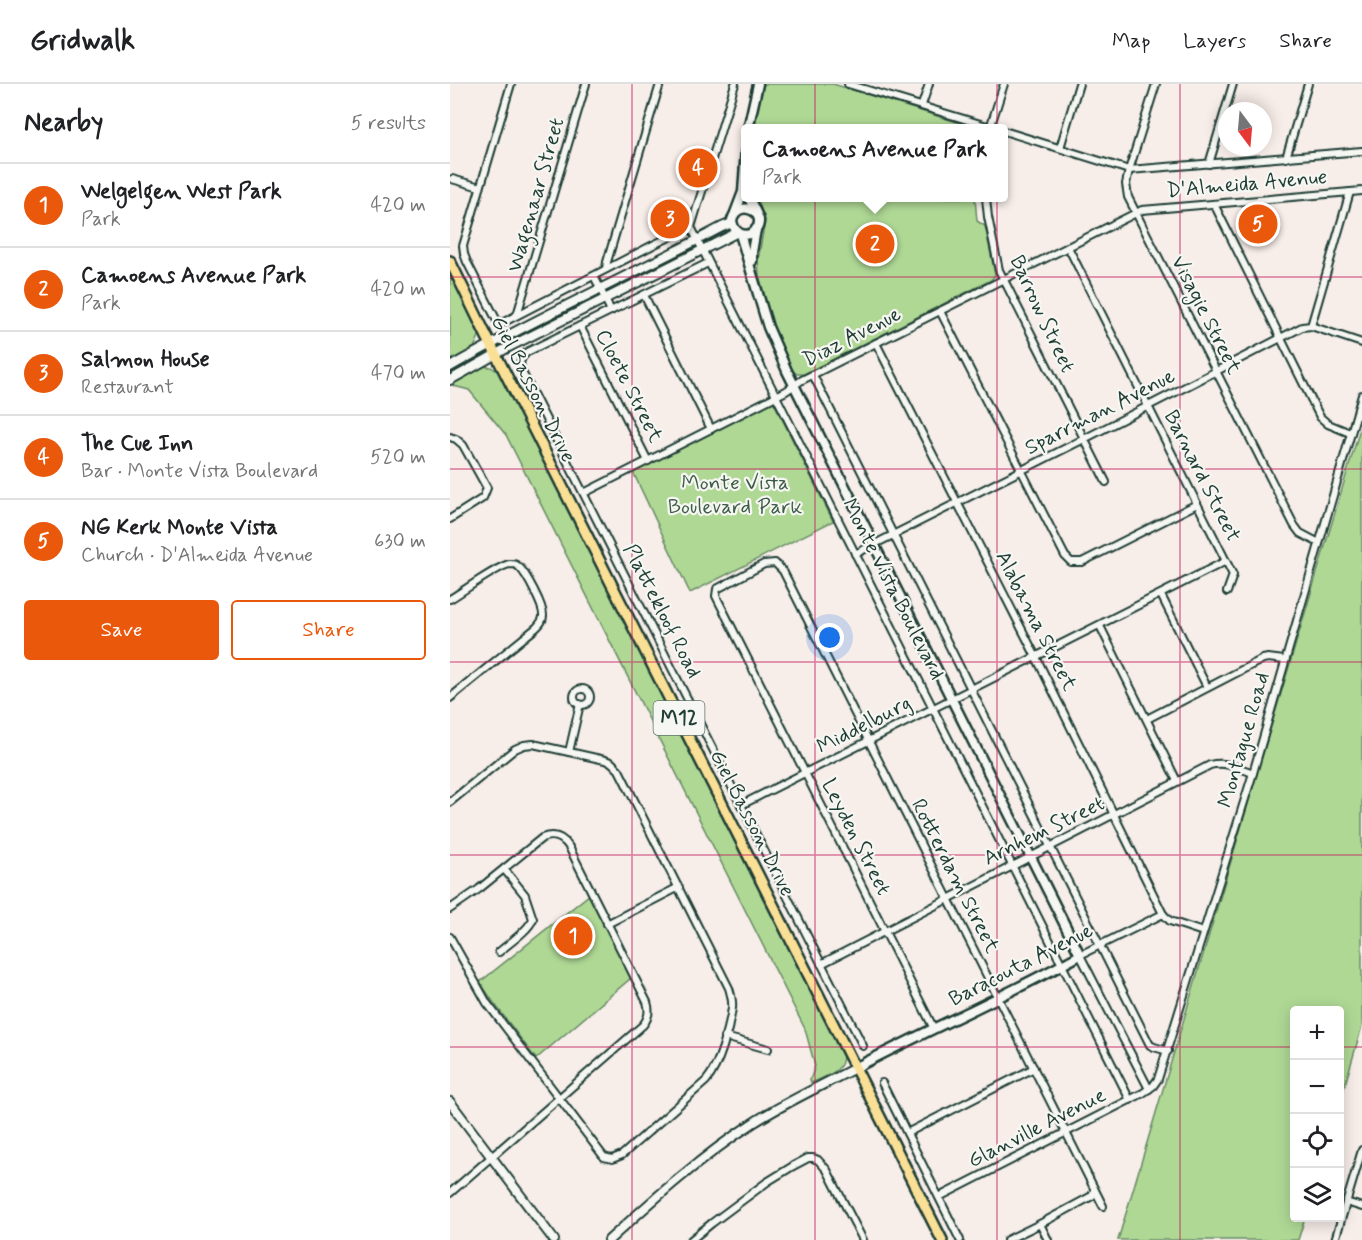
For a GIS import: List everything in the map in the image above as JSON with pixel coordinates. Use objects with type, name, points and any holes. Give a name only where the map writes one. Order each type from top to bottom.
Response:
[{"type":"main road","points":[[749,124],[758,84]]},
{"type":"main road","points":[[741,198],[732,224],[739,233],[749,234],[756,229],[759,220],[751,202]]},
{"type":"main road","points":[[735,214],[744,208],[755,212]]},
{"type":"main road","name":"Monte Vista Boulevard","points":[[753,274],[752,252],[756,229]]},
{"type":"main road","name":"Monte Vista Boulevard","points":[[739,233],[768,327],[794,385],[1080,955]]},
{"type":"main road","name":"Giel Basson Drive","points":[[450,261],[942,1240]]},
{"type":"main road","name":"Baracouta Avenue","points":[[855,1068],[1080,955]]},
{"type":"street","points":[[511,84],[464,241],[463,251],[495,318],[500,322],[691,227],[735,84]]},
{"type":"street","name":"Wagenaar Street","points":[[517,315],[586,84]]},
{"type":"street","points":[[606,269],[660,84]]},
{"type":"street","points":[[922,105],[929,84]]},
{"type":"street","points":[[994,124],[1004,84]]},
{"type":"street","points":[[1060,148],[1079,84]]},
{"type":"street","name":"Visagie Street","points":[[1156,84],[1126,184],[1130,202],[1294,525],[1300,533],[1319,543]]},
{"type":"street","points":[[1209,164],[1233,84]]},
{"type":"street","points":[[1286,158],[1308,84]]},
{"type":"street","points":[[852,85],[981,124]]},
{"type":"street","points":[[1008,132],[1130,170]]},
{"type":"street","name":"D'Almeida Avenue","points":[[1130,170],[1362,151]]},
{"type":"street","points":[[452,179],[480,187]]},
{"type":"street","name":"D'Almeida Avenue","points":[[1135,213],[1142,210],[1362,191]]},
{"type":"street","points":[[1350,192],[1311,326],[1362,343]]},
{"type":"street","name":"Barrow Street","points":[[987,202],[987,217],[999,270],[1106,482]]},
{"type":"street","points":[[1214,204],[1320,417],[1328,424],[1350,434]]},
{"type":"street","name":"Diaz Avenue","points":[[584,493],[1135,213]]},
{"type":"street","points":[[450,367],[600,288],[732,224]]},
{"type":"street","name":"Monte Vista Boulevard","points":[[691,227],[1130,1100]]},
{"type":"street","points":[[450,380],[496,354],[739,233]]},
{"type":"street","name":"Barnard Street","points":[[1068,247],[1233,575],[1227,592]]},
{"type":"street","points":[[580,326],[708,263]]},
{"type":"street","points":[[594,276],[611,311]]},
{"type":"street","points":[[644,295],[711,429]]},
{"type":"street","points":[[940,311],[1020,470],[1065,556],[1071,562],[1082,562],[1197,504]]},
{"type":"street","name":"Plattekloof Road","points":[[580,326],[527,352],[520,360],[521,370],[862,1046]]},
{"type":"street","name":"Cloete Street","points":[[580,326],[648,461]]},
{"type":"street","name":"Sparrman Avenue","points":[[855,554],[1216,372],[1280,337],[1302,327],[1311,326]]},
{"type":"street","name":"Alabama Street","points":[[876,343],[1036,657],[1163,914]]},
{"type":"street","name":"Monte Vista Boulevard","points":[[813,375],[1150,1045],[1168,1051]]},
{"type":"street","name":"Montague Road","points":[[1149,1089],[1158,1080],[1168,1051],[1362,395]]},
{"type":"street","points":[[450,437],[463,445],[487,488],[483,498],[450,519]]},
{"type":"street","name":"Middelburg","points":[[741,805],[1226,561]]},
{"type":"street","name":"Rotterdam Street","points":[[716,596],[717,589],[764,564],[775,563],[783,571],[1103,1206]]},
{"type":"street","points":[[450,599],[507,565],[515,564],[521,568],[527,578],[543,615],[543,619],[536,628],[450,698]]},
{"type":"street","points":[[1161,595],[1207,687]]},
{"type":"street","name":"Leyden Street","points":[[716,596],[934,1029]]},
{"type":"street","points":[[1100,626],[1178,782]]},
{"type":"street","points":[[1147,719],[1263,659],[1284,660]]},
{"type":"street","points":[[569,752],[580,704]]},
{"type":"street","points":[[450,802],[519,747],[533,744],[611,762],[619,770],[729,988],[732,1007],[716,1067],[706,1081],[622,1155],[617,1158],[608,1158],[601,1154],[487,1003],[450,937]]},
{"type":"street","name":"Arnhem Street","points":[[821,964],[1012,865],[1216,764],[1224,764],[1252,773]]},
{"type":"street","points":[[450,909],[479,889],[542,838],[552,836],[559,838],[566,843],[649,1007],[648,1018],[643,1025],[450,1193]]},
{"type":"street","points":[[499,952],[528,927],[533,919],[525,895],[504,869]]},
{"type":"street","points":[[607,924],[679,887]]},
{"type":"street","points":[[1163,914],[1170,921],[1203,932]]},
{"type":"street","name":"Baracouta Avenue","points":[[1080,955],[1163,914]]},
{"type":"street","name":"Monte Vista Boulevard","points":[[1080,955],[1149,1089]]},
{"type":"street","points":[[725,1037],[768,1049]]},
{"type":"street","points":[[609,1240],[681,1175],[729,1140],[782,1106],[855,1068]]},
{"type":"street","points":[[908,1133],[1034,1068]]},
{"type":"street","points":[[882,1083],[960,1240]]},
{"type":"street","name":"Glanville Avenue","points":[[939,1197],[1149,1089]]},
{"type":"street","points":[[450,1102],[554,1240]]},
{"type":"street","points":[[1335,1240],[1362,1150]]},
{"type":"street","points":[[691,1240],[767,1182],[808,1158],[813,1158],[827,1170],[863,1240]]},
{"type":"street","points":[[1007,1240],[1092,1196],[1094,1190]]},
{"type":"street","points":[[1346,1202],[1362,1207]]},
{"type":"street","points":[[1040,1224],[1048,1240]]},
{"type":"green space","points":[[763,84],[833,84],[963,124],[755,124]]},
{"type":"green space","points":[[758,202],[975,202],[977,221],[985,226],[995,275],[991,280],[804,374],[797,374],[793,371],[774,329],[759,275],[758,260],[765,221]]},
{"type":"green space","points":[[450,273],[480,334],[474,348],[450,362]]},
{"type":"green space","points":[[481,366],[491,367],[500,373],[842,1052],[841,1064],[829,1075],[811,1083],[815,1066],[805,1029],[506,435],[469,390],[454,386],[452,382]]},
{"type":"green space","name":"Monte Vista Boulevard Park","points":[[773,401],[833,521],[690,593],[633,472]]},
{"type":"green space","points":[[1362,422],[1362,1026],[1344,1088],[1344,1006],[1290,1006],[1290,1222],[1304,1222],[1298,1240],[1118,1240]]},
{"type":"green space","points":[[589,895],[631,978],[536,1059],[480,982]]},
{"type":"place","name":"The Cue Inn","points":[[698,168]]},
{"type":"place","name":"Salmon House","points":[[670,219]]},
{"type":"place","name":"NG Kerk Monte Vista","points":[[1258,224]]},
{"type":"place","name":"Camoens Avenue Park","points":[[875,244]]},
{"type":"place","name":"Welgelgen West Park","points":[[573,936]]}]
